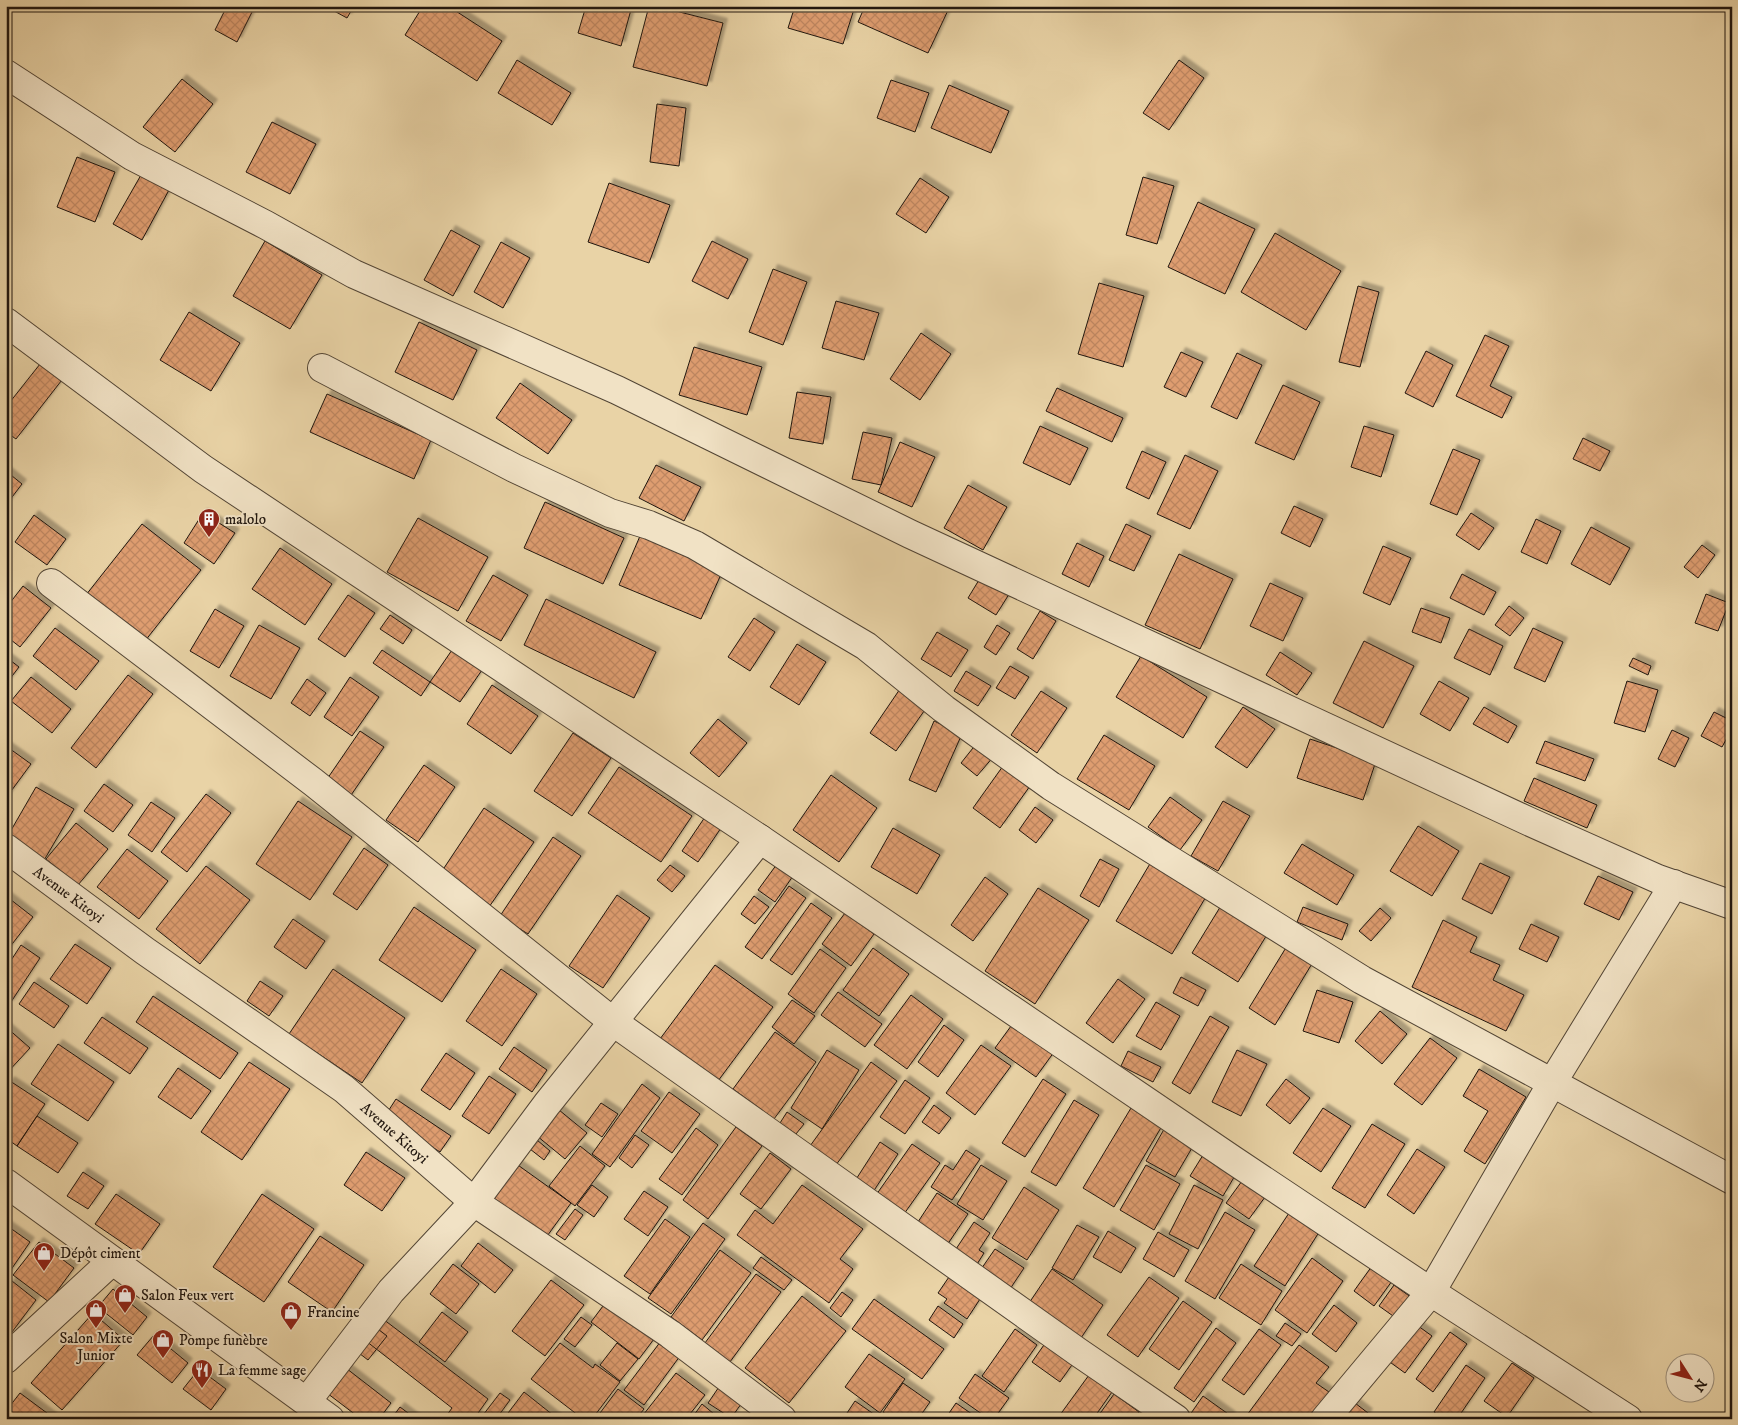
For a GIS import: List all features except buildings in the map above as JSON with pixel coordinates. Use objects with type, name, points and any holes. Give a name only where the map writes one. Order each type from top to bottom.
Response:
[{"type":"street","points":[[6,74],[132,156],[266,225],[354,274],[617,390],[1028,590],[1528,821],[1658,879],[1732,906]]},
{"type":"street","points":[[6,322],[203,469],[760,839],[1224,1154],[1431,1292],[1628,1419]]},
{"type":"street","points":[[322,368],[514,468],[610,513],[649,525],[704,550],[866,646],[944,709],[1051,786],[1362,980],[1732,1180]]},
{"type":"street","points":[[52,583],[313,782],[612,1022],[1176,1419]]},
{"type":"street","points":[[307,1401],[391,1291],[474,1202],[547,1104],[760,839]]},
{"type":"street","name":"Avenue Kitoyi","points":[[6,848],[145,951],[344,1089],[474,1202],[670,1334],[782,1419]]},
{"type":"street","points":[[1325,1419],[1431,1292],[1552,1082],[1674,884]]},
{"type":"street","points":[[6,1183],[330,1419]]},
{"type":"street","points":[[6,1359],[112,1261]]},
{"type":"place","name":"malolo","points":[[209,538]]},
{"type":"place","name":"Dépôt ciment","points":[[44,1272]]},
{"type":"place","name":"Salon Feux vert","points":[[125,1314]]},
{"type":"place","name":"Salon Mixte Junior","points":[[96,1329]]},
{"type":"place","name":"Francine","points":[[291,1331]]},
{"type":"place","name":"Pompe funèbre","points":[[163,1359]]},
{"type":"place","name":"La femme sage","points":[[202,1389]]}]
